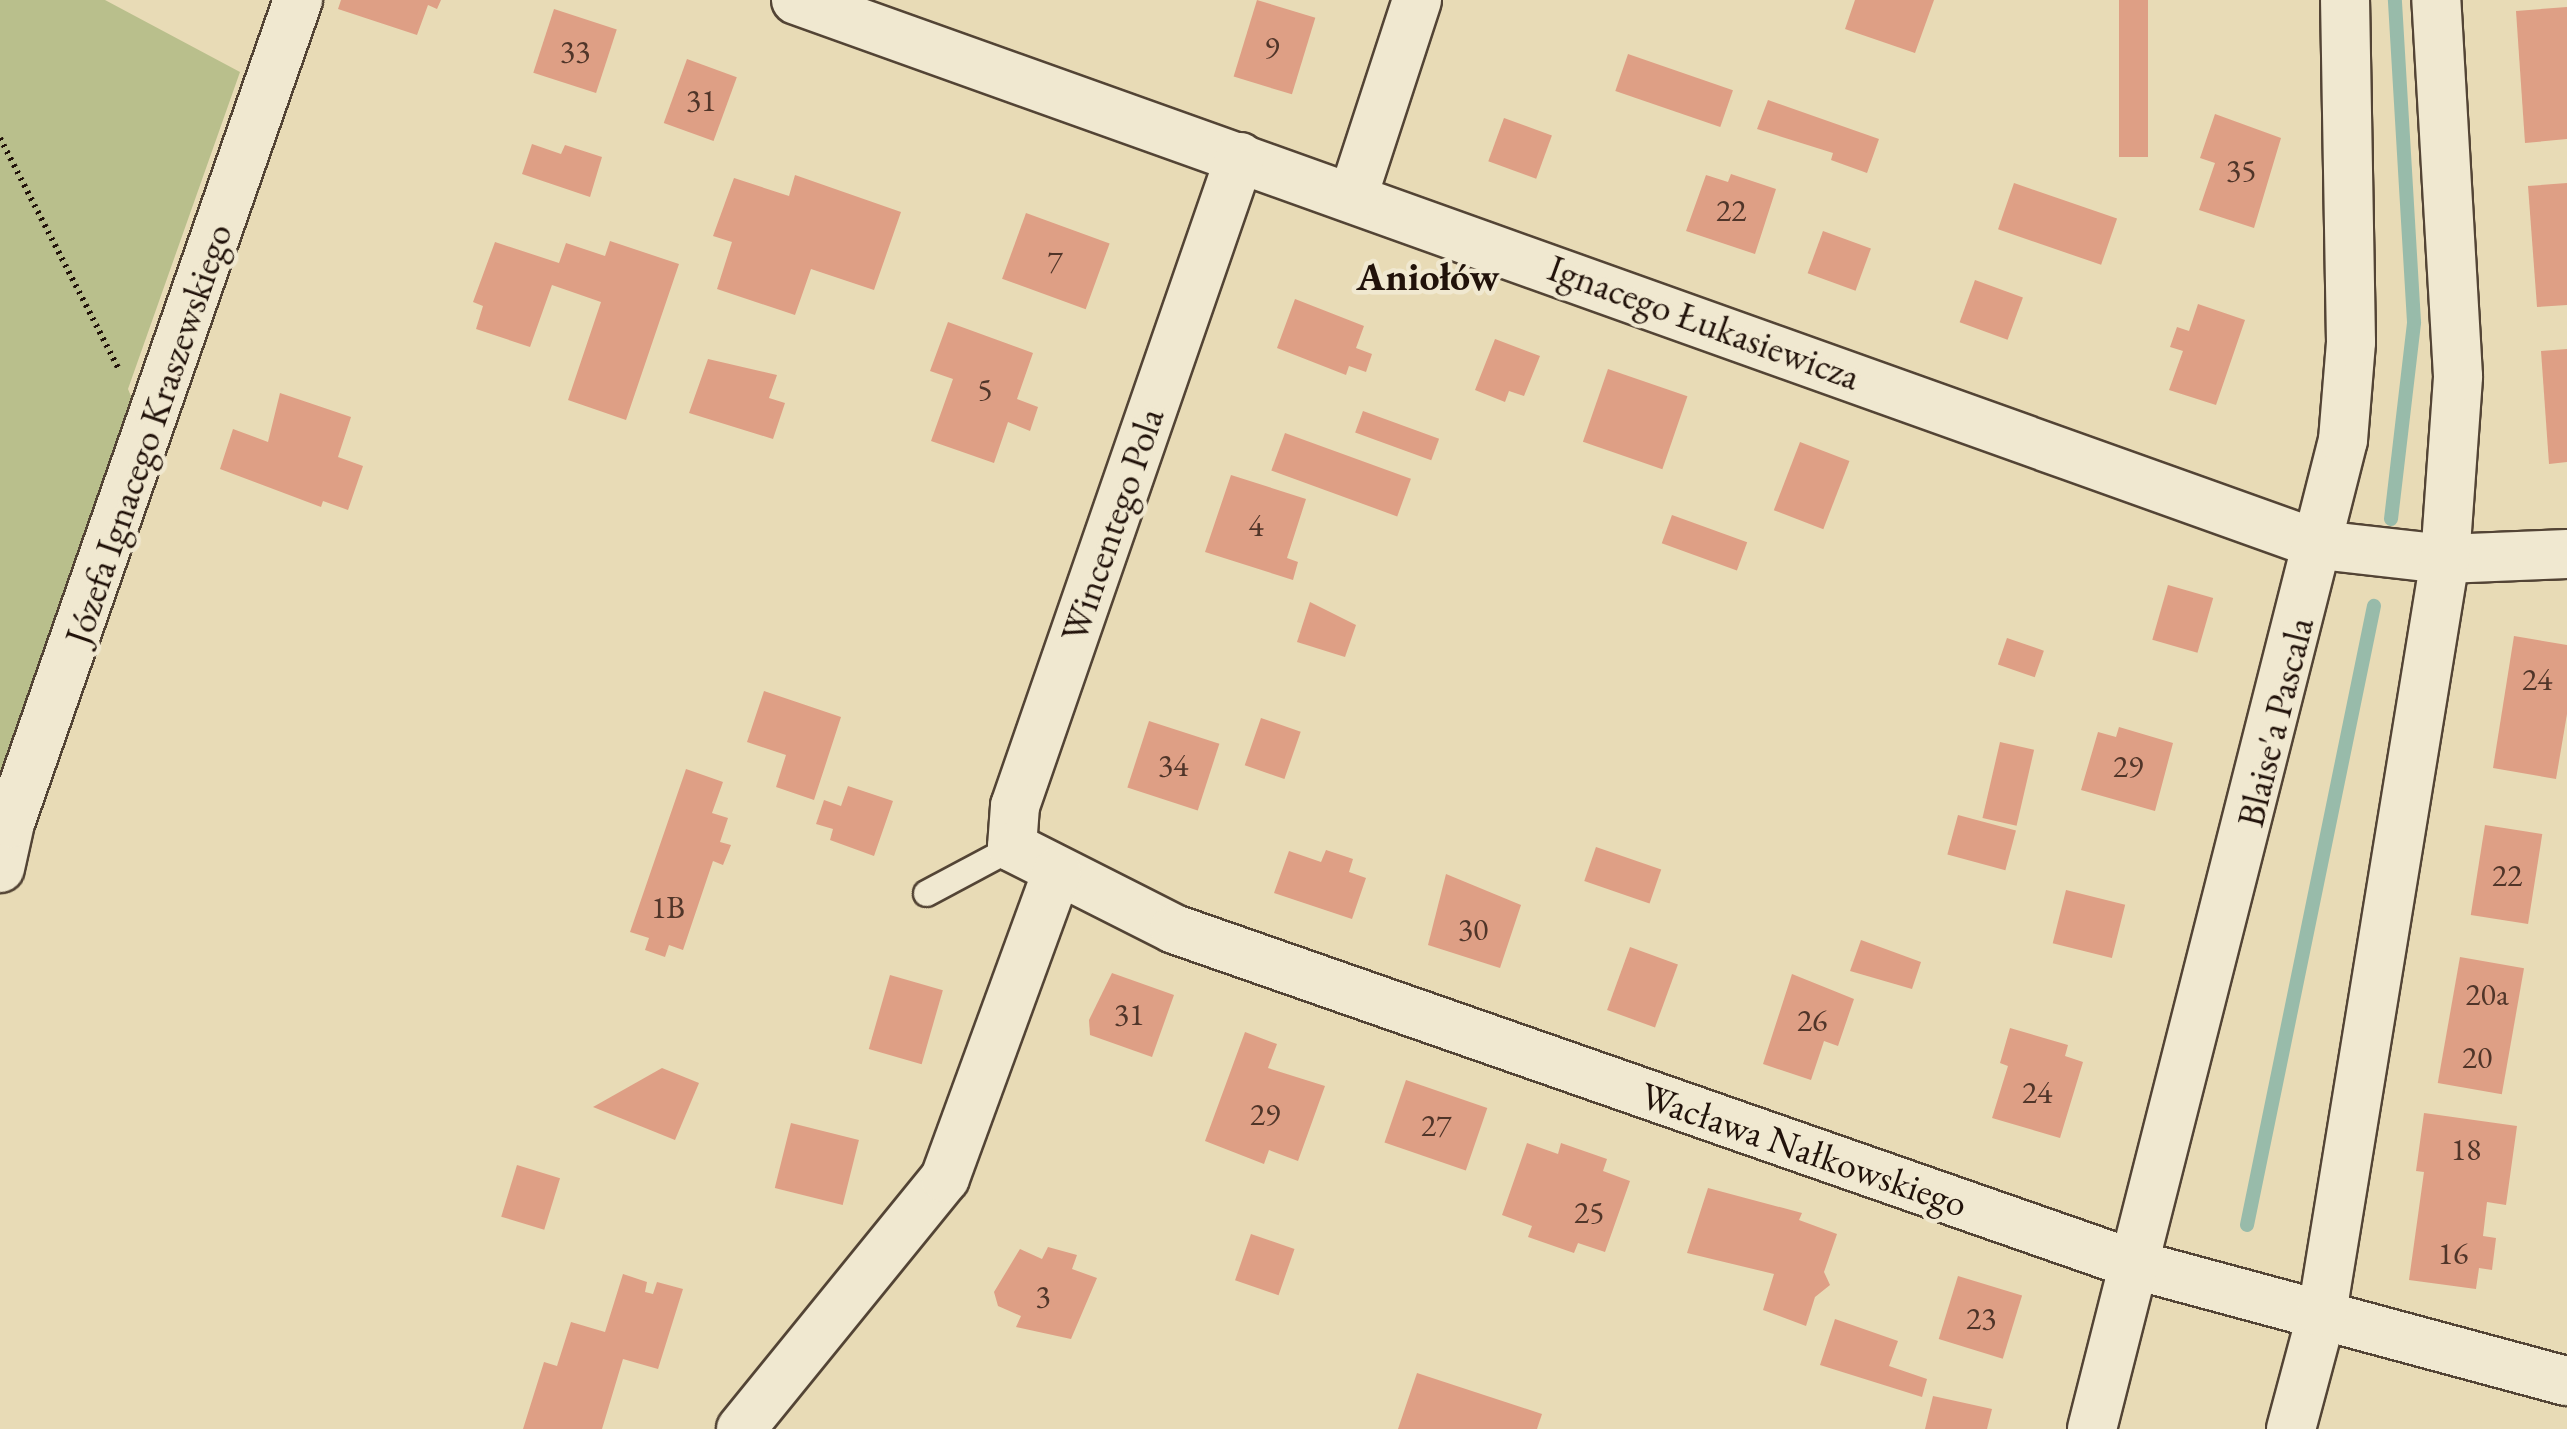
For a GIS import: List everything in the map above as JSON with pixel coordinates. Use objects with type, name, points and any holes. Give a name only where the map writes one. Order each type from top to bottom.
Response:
[{"type":"street","name":"Józefa Ignacego Kraszewskiego","points":[[0,868],[10,823],[148,440],[298,0]]},
{"type":"street","name":"Ignacego Łukasiewicza","points":[[796,0],[2320,545],[2445,559],[2567,554]]},
{"type":"street","points":[[1352,196],[1417,0]]},
{"type":"street","name":"Blaise'a Pascala","points":[[2092,1429],[2320,545],[2343,440],[2351,342],[2345,0]]},
{"type":"street","points":[[2292,1429],[2322,1312],[2445,559],[2458,376],[2436,0]]},
{"type":"street","name":"Wincentego Pola","points":[[1012,847],[1015,806],[1240,157]]},
{"type":"street","points":[[742,1429],[945,1178],[1057,872],[1012,847]]},
{"type":"street","name":"Wacława Nałkowskiego","points":[[1057,872],[1174,929],[2136,1265],[2567,1381]]},
{"type":"lane","points":[[926,893],[1012,847]]},
{"type":"path","points":[[0,138],[102,335],[148,440]]},
{"type":"green space","points":[[0,0],[105,0],[240,72],[128,389],[149,440],[0,868]]},
{"type":"building","points":[[341,0],[441,0],[437,9],[428,5],[417,35],[338,9]]},
{"type":"building","points":[[1257,0],[1315,18],[1292,94],[1234,77]]},
{"type":"building","points":[[1855,0],[1934,0],[1915,53],[1845,29]]},
{"type":"building","points":[[2119,0],[2148,0],[2148,157],[2119,157]]},
{"type":"building","points":[[2567,7],[2567,139],[2525,143],[2516,11]]},
{"type":"building","points":[[554,9],[617,29],[596,93],[533,73]]},
{"type":"building","points":[[1628,54],[1733,90],[1720,127],[1615,91]]},
{"type":"building","points":[[687,59],[737,77],[714,141],[664,123]]},
{"type":"building","points":[[1768,100],[1879,139],[1867,173],[1831,160],[1833,153],[1757,129]]},
{"type":"building","points":[[2215,114],[2281,138],[2254,228],[2199,210],[2215,163],[2200,158]]},
{"type":"building","points":[[1504,118],[1552,135],[1536,179],[1488,161]]},
{"type":"building","points":[[532,144],[561,154],[565,145],[602,157],[590,197],[522,174]]},
{"type":"building","points":[[1731,174],[1776,189],[1755,254],[1686,231],[1706,175],[1728,182]]},
{"type":"building","points":[[795,175],[901,212],[874,290],[811,269],[795,315],[717,289],[732,242],[713,236],[734,178],[789,196]]},
{"type":"building","points":[[2014,183],[2117,218],[2101,265],[1998,229]]},
{"type":"building","points":[[2567,183],[2567,305],[2537,307],[2528,186]]},
{"type":"building","points":[[1026,213],[1110,243],[1086,309],[1002,279]]},
{"type":"building","points":[[1823,231],[1871,248],[1856,291],[1808,273]]},
{"type":"building","points":[[610,241],[679,264],[626,420],[568,400],[601,302],[552,285],[530,347],[476,329],[483,306],[473,302],[495,242],[559,263],[566,243],[605,256]]},
{"type":"building","points":[[1975,280],[2023,297],[2008,340],[1960,322]]},
{"type":"building","points":[[1295,299],[1364,326],[1356,348],[1372,354],[1366,372],[1349,366],[1346,375],[1277,348]]},
{"type":"building","points":[[2198,304],[2245,320],[2216,405],[2169,390],[2183,351],[2170,347],[2177,327],[2189,331]]},
{"type":"building","points":[[948,322],[1033,353],[1017,399],[1038,407],[1030,431],[1008,422],[994,463],[931,441],[953,379],[930,371]]},
{"type":"building","points":[[1495,339],[1540,356],[1524,396],[1509,391],[1505,402],[1475,390]]},
{"type":"building","points":[[2567,349],[2567,462],[2549,464],[2541,351]]},
{"type":"building","points":[[708,359],[777,375],[769,398],[785,403],[773,439],[689,413]]},
{"type":"building","points":[[1608,369],[1687,396],[1662,469],[1583,442]]},
{"type":"building","points":[[280,393],[351,417],[338,457],[363,466],[348,510],[323,501],[321,507],[220,469],[233,429],[268,442]]},
{"type":"building","points":[[1363,411],[1439,439],[1431,460],[1355,433]]},
{"type":"building","points":[[1285,433],[1411,479],[1397,516],[1271,471]]},
{"type":"building","points":[[1800,442],[1849,461],[1823,529],[1774,510]]},
{"type":"building","points":[[1231,475],[1306,499],[1287,558],[1298,562],[1293,580],[1205,552]]},
{"type":"building","points":[[1672,515],[1747,542],[1737,571],[1662,543]]},
{"type":"building","points":[[2168,585],[2213,598],[2197,653],[2152,640]]},
{"type":"building","points":[[1310,602],[1356,625],[1345,657],[1297,642]]},
{"type":"building","points":[[2514,636],[2567,645],[2567,714],[2556,779],[2493,768]]},
{"type":"building","points":[[2007,638],[2044,651],[2035,677],[1998,664]]},
{"type":"building","points":[[764,691],[841,717],[814,800],[776,787],[786,755],[747,742]]},
{"type":"building","points":[[1261,718],[1301,732],[1284,779],[1245,765]]},
{"type":"building","points":[[1149,721],[1219,744],[1198,810],[1127,788]]},
{"type":"building","points":[[2119,727],[2173,743],[2155,811],[2081,790],[2098,732],[2116,737]]},
{"type":"building","points":[[2000,742],[2034,750],[2017,826],[1982,818]]},
{"type":"building","points":[[686,769],[723,782],[712,813],[728,818],[720,842],[731,845],[723,865],[713,861],[683,950],[669,945],[665,957],[645,950],[649,938],[630,932]]},
{"type":"building","points":[[848,786],[893,801],[874,856],[830,840],[833,829],[816,824],[824,800],[841,806]]},
{"type":"building","points":[[1958,815],[2016,831],[2005,870],[1947,855]]},
{"type":"building","points":[[2485,825],[2542,834],[2528,924],[2471,915]]},
{"type":"building","points":[[1596,847],[1661,869],[1650,904],[1584,881]]},
{"type":"building","points":[[1326,850],[1353,859],[1349,872],[1366,878],[1352,919],[1274,893],[1289,851],[1321,862]]},
{"type":"building","points":[[1446,874],[1521,905],[1500,968],[1428,945]]},
{"type":"building","points":[[2066,890],[2125,905],[2112,958],[2053,943]]},
{"type":"building","points":[[1861,940],[1921,962],[1912,989],[1850,971]]},
{"type":"building","points":[[1630,947],[1678,964],[1655,1027],[1607,1010]]},
{"type":"building","points":[[2460,957],[2524,968],[2502,1094],[2438,1083]]},
{"type":"building","points":[[1112,973],[1174,995],[1152,1057],[1090,1035],[1089,1020]]},
{"type":"building","points":[[1792,974],[1854,999],[1838,1046],[1824,1041],[1811,1080],[1763,1064]]},
{"type":"building","points":[[890,975],[943,990],[922,1064],[869,1049]]},
{"type":"building","points":[[2010,1028],[2068,1045],[2065,1056],[2083,1062],[2060,1138],[1992,1118],[2008,1066],[2000,1063]]},
{"type":"building","points":[[1245,1032],[1277,1044],[1268,1068],[1325,1086],[1298,1161],[1269,1150],[1264,1164],[1205,1141]]},
{"type":"building","points":[[662,1068],[699,1083],[675,1140],[593,1107]]},
{"type":"building","points":[[1406,1080],[1487,1108],[1466,1170],[1385,1142]]},
{"type":"building","points":[[2424,1113],[2517,1126],[2506,1205],[2487,1202],[2483,1236],[2496,1238],[2492,1270],[2479,1268],[2476,1289],[2409,1280],[2424,1172],[2416,1171]]},
{"type":"building","points":[[791,1123],[859,1140],[843,1205],[775,1188]]},
{"type":"building","points":[[1527,1143],[1558,1154],[1561,1143],[1607,1159],[1603,1171],[1630,1181],[1605,1252],[1578,1243],[1574,1253],[1528,1237],[1532,1226],[1502,1215]]},
{"type":"building","points":[[517,1165],[560,1178],[544,1230],[501,1217]]},
{"type":"building","points":[[1708,1188],[1802,1213],[1799,1220],[1837,1234],[1824,1272],[1830,1285],[1815,1297],[1806,1326],[1763,1310],[1774,1274],[1687,1253]]},
{"type":"building","points":[[1251,1234],[1294,1249],[1279,1295],[1235,1280]]},
{"type":"building","points":[[1048,1247],[1077,1255],[1072,1269],[1097,1278],[1071,1339],[1016,1327],[1021,1316],[998,1306],[994,1292],[1020,1249],[1042,1259]]},
{"type":"building","points":[[623,1274],[647,1282],[645,1292],[653,1294],[657,1282],[683,1289],[658,1369],[623,1359],[602,1429],[523,1429],[544,1362],[557,1366],[571,1322],[605,1332]]},
{"type":"building","points":[[1958,1276],[2022,1296],[2003,1359],[1939,1339]]},
{"type":"building","points":[[1835,1319],[1898,1341],[1889,1366],[1927,1379],[1922,1397],[1820,1365]]},
{"type":"building","points":[[1417,1373],[1542,1414],[1537,1429],[1398,1429]]},
{"type":"building","points":[[1933,1396],[1992,1409],[1987,1429],[1925,1429]]},
{"type":"waterway","points":[[2391,519],[2414,322],[2395,0]]},
{"type":"waterway","points":[[2247,1225],[2374,606]]},
{"type":"district","name":"Aniołów","points":[[1428,276]]}]
